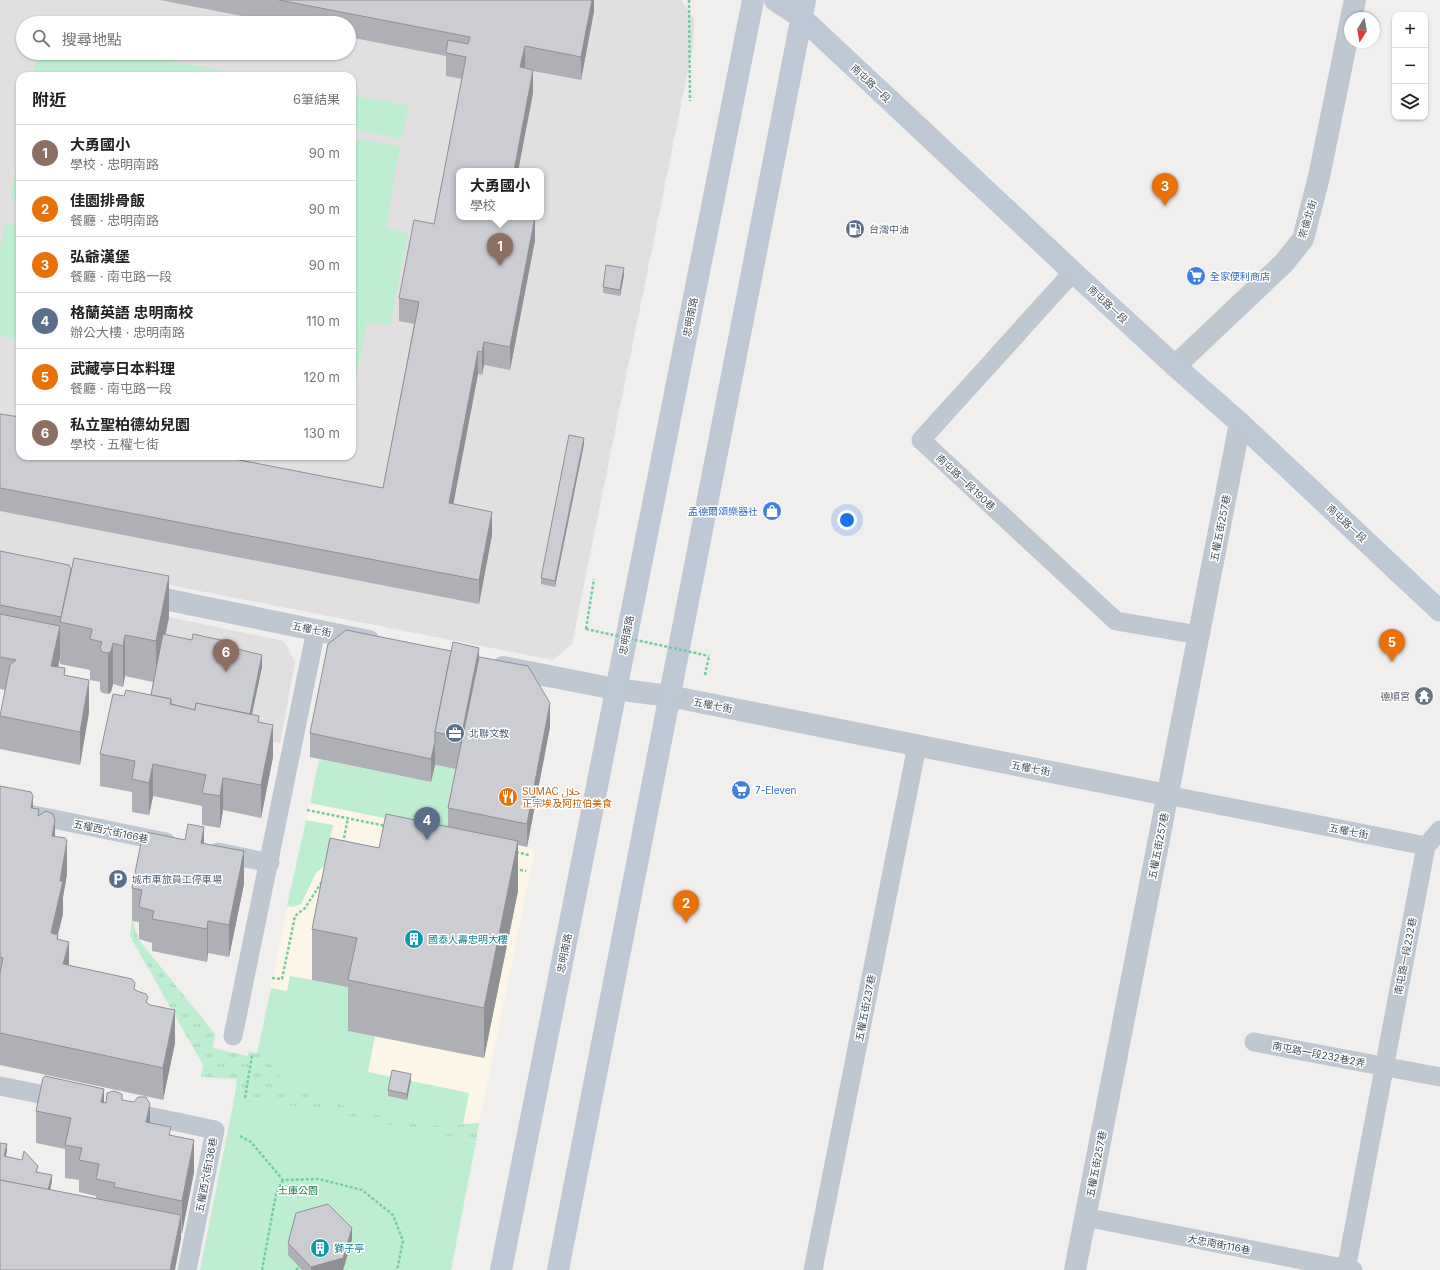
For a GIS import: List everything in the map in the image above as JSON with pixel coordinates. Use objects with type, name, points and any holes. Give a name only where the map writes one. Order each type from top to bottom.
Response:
[{"type":"main road","name":"忠明南路","points":[[501,1270],[615,689],[753,0]]},
{"type":"main road","name":"南屯路一段","points":[[775,0],[803,9],[1073,272],[1175,366],[1240,423],[1440,611]]},
{"type":"main road","points":[[558,1270],[803,9]]},
{"type":"street","points":[[1352,12],[1355,0]]},
{"type":"street","name":"崇倫北街","points":[[1175,366],[1284,263],[1303,239],[1319,177],[1345,48]]},
{"type":"street","name":"五權五街257巷","points":[[1075,1270],[1240,423]]},
{"type":"street","name":"五權七街","points":[[121,590],[385,644]]},
{"type":"street","name":"五權七街","points":[[485,663],[615,689],[669,696],[1168,795]]},
{"type":"lane","name":"南屯路一段190巷","points":[[1073,272],[921,440],[1116,622],[1199,635]]},
{"type":"lane","points":[[233,1036],[270,863],[316,630]]},
{"type":"lane","name":"五權五街237巷","points":[[813,1270],[918,746]]},
{"type":"lane","name":"五權七街","points":[[1168,795],[1426,846]]},
{"type":"lane","name":"五權西六街166巷","points":[[0,808],[270,863]]},
{"type":"lane","points":[[1426,846],[1440,830]]},
{"type":"lane","name":"南屯路一段232巷","points":[[1348,1270],[1384,1066],[1426,846]]},
{"type":"lane","name":"南屯路一段232巷2弄","points":[[1254,1042],[1384,1066]]},
{"type":"lane","points":[[1384,1066],[1440,1077]]},
{"type":"lane","points":[[0,1086],[80,1102]]},
{"type":"lane","name":"五權西六街136巷","points":[[111,1108],[215,1130],[187,1270]]},
{"type":"lane","name":"大忠南街116巷","points":[[1085,1217],[1348,1270]]},
{"type":"path","points":[[689,0],[688,23],[690,101]]},
{"type":"path","points":[[594,579],[586,629],[709,656]]},
{"type":"path","points":[[308,810],[394,828]]},
{"type":"path","points":[[342,848],[348,818]]},
{"type":"path","points":[[509,851],[529,855]]},
{"type":"path","points":[[511,868],[526,871]]},
{"type":"path","points":[[272,978],[282,980],[295,916],[305,908],[322,881],[327,877]]},
{"type":"path","points":[[245,1098],[253,1050]]},
{"type":"path","points":[[238,1135],[251,1142],[283,1180]]},
{"type":"path","points":[[283,1180],[319,1179],[362,1190],[393,1215],[403,1240],[397,1270]]},
{"type":"path","points":[[262,1270],[276,1194],[283,1180]]},
{"type":"path","points":[[296,1270],[299,1267]]},
{"type":"shaded area","points":[[0,0],[681,0],[694,19],[693,46],[572,644],[553,660],[0,552]]},
{"type":"shaded area","points":[[169,617],[284,641],[295,662],[280,743],[149,718]]},
{"type":"shaded area","points":[[319,759],[431,782],[448,831],[535,849],[479,1123],[441,1126],[268,1062],[263,1054],[257,1053]]},
{"type":"green space","points":[[36,60],[167,60],[231,72],[66,72],[67,68],[66,72],[34,72]]},
{"type":"green space","points":[[356,96],[409,106],[402,139],[356,130]]},
{"type":"green space","points":[[356,139],[400,146],[386,228],[408,233],[390,326],[367,322],[356,380]]},
{"type":"green space","points":[[16,166],[16,199],[10,198]]},
{"type":"green space","points":[[5,223],[16,225],[16,339],[0,336],[0,248]]},
{"type":"green space","points":[[319,759],[431,782],[435,765],[461,770],[448,831],[310,803]]},
{"type":"green space","points":[[306,820],[333,825],[324,866],[316,873],[301,904],[293,907],[287,906]]},
{"type":"green space","points":[[132,920],[139,940],[215,1034],[213,1048],[247,1056],[249,1052],[263,1054],[287,1085],[379,1115],[441,1126],[479,1123],[476,1142],[235,1095],[237,1079],[201,1077],[203,1065],[130,936]]},
{"type":"green space","points":[[290,976],[357,988],[348,1031],[375,1036],[368,1072],[469,1093],[463,1125],[441,1126],[379,1115],[320,1099],[287,1085],[263,1054],[257,1053],[271,988],[287,991]]},
{"type":"green space","name":"土庫公園","points":[[235,1095],[476,1142],[451,1270],[200,1270]]},
{"type":"building","points":[[279,0],[592,0],[581,57],[525,46],[520,67],[533,70],[515,168],[456,168],[456,220],[534,220],[510,347],[484,342],[482,352],[478,351],[449,503],[492,512],[479,580],[0,488],[0,414],[16,416],[16,460],[240,460],[383,488],[419,302],[399,298],[414,220],[434,224],[466,57],[446,53],[448,40],[468,44],[470,37]]},
{"type":"building","points":[[606,265],[624,268],[620,290],[603,287]]},
{"type":"building","points":[[569,435],[584,438],[555,581],[541,578]]},
{"type":"building","points":[[0,551],[69,565],[71,569],[61,617],[0,605]]},
{"type":"building","points":[[74,558],[169,576],[156,641],[125,635],[123,646],[113,643],[111,651],[108,653],[102,652],[100,648],[102,642],[90,639],[92,629],[60,622]]},
{"type":"building","points":[[0,614],[60,626],[51,666],[65,668],[64,675],[89,680],[80,732],[0,716],[10,665],[16,660],[0,657]]},
{"type":"building","points":[[346,630],[451,651],[431,759],[310,733],[328,644]]},
{"type":"building","points":[[163,634],[192,640],[193,634],[234,643],[233,648],[262,655],[250,714],[196,703],[195,710],[171,704],[171,699],[151,695]]},
{"type":"building","points":[[453,642],[479,648],[461,738],[435,732]]},
{"type":"building","points":[[479,657],[528,666],[550,703],[527,824],[448,808]]},
{"type":"building","points":[[126,690],[171,699],[170,704],[195,710],[196,703],[259,716],[258,722],[273,725],[261,785],[223,778],[220,796],[202,793],[206,775],[153,764],[149,783],[132,779],[135,761],[100,754],[113,694],[124,696]]},
{"type":"building","points":[[0,786],[31,792],[33,796],[31,808],[39,809],[38,816],[46,811],[53,814],[55,820],[52,836],[65,838],[67,841],[60,881],[63,881],[51,933],[58,935],[57,939],[69,942],[63,964],[132,979],[135,983],[134,989],[146,994],[148,997],[146,1002],[150,1005],[175,1010],[163,1068],[0,1033],[0,973],[3,958],[0,957]]},
{"type":"building","name":"國泰人壽忠明大樓","points":[[386,814],[518,841],[484,1008],[348,980],[357,938],[312,929],[330,838],[379,848]]},
{"type":"building","points":[[188,824],[204,827],[201,843],[244,851],[229,925],[208,921],[207,929],[152,919],[154,911],[139,907],[142,890],[132,888],[143,833],[146,832],[185,840]]},
{"type":"building","points":[[392,1070],[411,1074],[407,1094],[388,1090]]},
{"type":"building","points":[[45,1076],[104,1089],[101,1102],[106,1103],[107,1093],[114,1091],[122,1094],[122,1100],[134,1102],[138,1097],[146,1097],[150,1104],[146,1122],[171,1127],[169,1135],[194,1140],[182,1201],[114,1187],[115,1183],[96,1179],[99,1164],[79,1160],[82,1148],[65,1145],[71,1118],[36,1111],[43,1078]]},
{"type":"building","points":[[0,1143],[7,1144],[4,1156],[22,1160],[24,1151],[38,1166],[36,1172],[52,1175],[48,1190],[0,1180]]},
{"type":"building","points":[[0,1180],[181,1215],[170,1270],[0,1270]]},
{"type":"building","name":"獅子亭","points":[[328,1204],[352,1228],[343,1258],[311,1267],[288,1243],[296,1213]]},
{"type":"place","name":"弘爺漢堡","points":[[1165,206]]},
{"type":"place","name":"台灣中油","points":[[855,229]]},
{"type":"place","name":"大勇國小","points":[[500,266]]},
{"type":"place","name":"全家便利商店","points":[[1196,276]]},
{"type":"place","name":"孟德爾頌樂器社","points":[[772,511]]},
{"type":"place","name":"武藏亭日本料理","points":[[1392,662]]},
{"type":"place","name":"私立聖柏德幼兒園","points":[[226,672]]},
{"type":"place","name":"德順宮","points":[[1424,696]]},
{"type":"place","name":"北聯文教","points":[[455,733]]},
{"type":"place","name":"7-Eleven","points":[[741,790]]},
{"type":"place","name":"SUMAC حلال 正宗埃及阿拉伯美食","points":[[508,797]]},
{"type":"place","name":"格蘭英語 忠明南校","points":[[427,840]]},
{"type":"place","name":"城市車旅員工停車場","points":[[118,879]]},
{"type":"place","name":"佳園排骨飯","points":[[686,923]]},
{"type":"place","name":"國泰人壽忠明大樓","points":[[414,939]]},
{"type":"place","name":"獅子亭","points":[[320,1248]]}]
